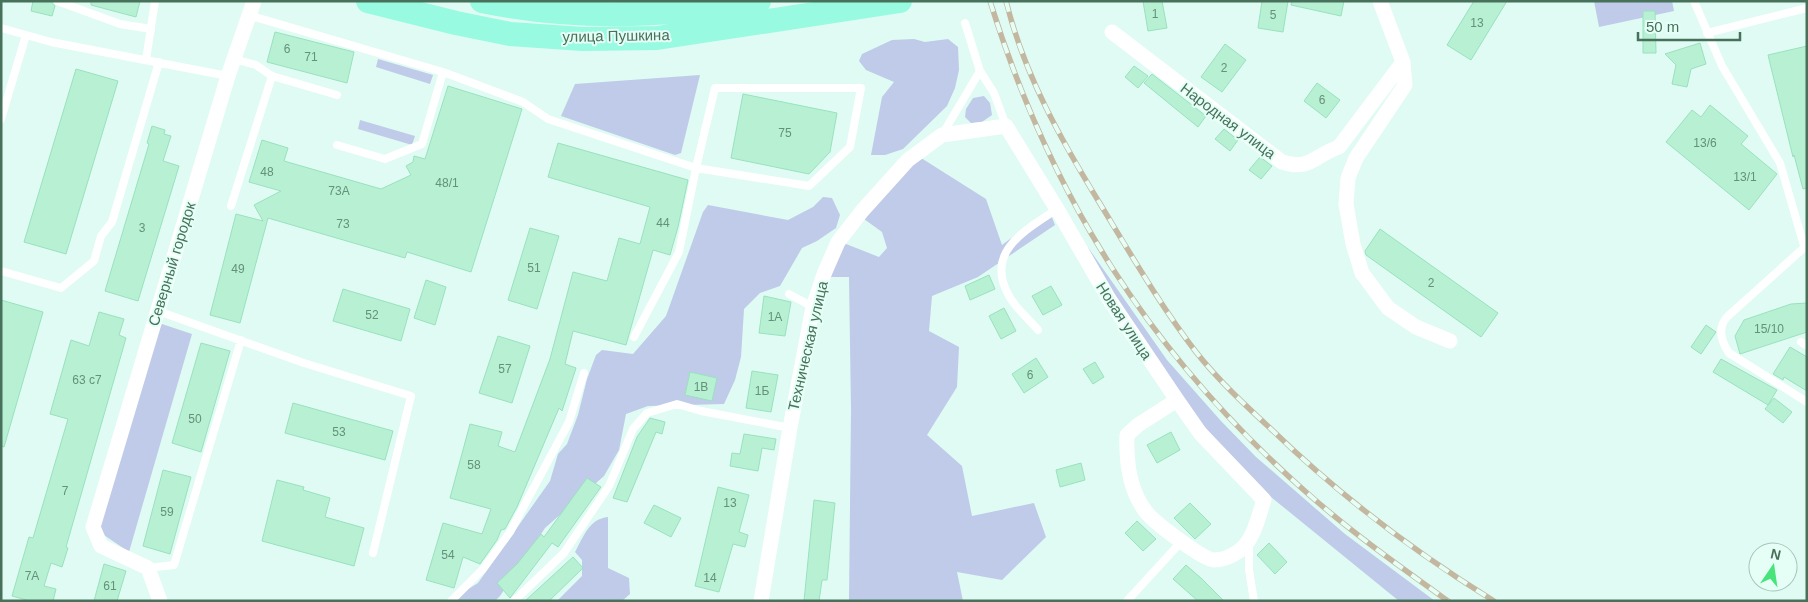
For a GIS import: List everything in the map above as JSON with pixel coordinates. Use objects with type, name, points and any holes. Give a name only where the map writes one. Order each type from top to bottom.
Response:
[{"type":"main road","name":"улица Пушкина","points":[[368,1],[456,23],[510,34],[583,39],[657,38],[900,1]]},
{"type":"main road","name":"улица Пушкина","points":[[482,1],[514,8],[583,15],[655,13],[759,1]]},
{"type":"street","points":[[1380,1],[1403,62],[1405,85],[1356,158],[1348,178],[1346,204],[1356,257],[1362,272],[1388,308],[1416,326],[1450,341]]},
{"type":"street","name":"Северный городок","points":[[148,568],[101,546],[93,527],[228,76],[251,8]]},
{"type":"street","name":"Народная улица","points":[[1112,32],[1282,162],[1294,166],[1304,166],[1325,152],[1338,147],[1403,62]]},
{"type":"street","points":[[942,135],[1006,126]]},
{"type":"street","name":"Новая улица","points":[[1006,126],[1057,209],[1108,299],[1177,400],[1200,433],[1264,500],[1249,540]]},
{"type":"street","name":"Техническая улица","points":[[762,601],[790,428],[813,308],[824,274],[838,242],[862,211],[908,160],[942,135]]},
{"type":"street","points":[[1177,400],[1138,425],[1127,435],[1126,464],[1146,512],[1181,542],[1212,560],[1228,558],[1239,551],[1249,540]]},
{"type":"street","points":[[148,568],[160,601]]},
{"type":"lane","points":[[57,1],[120,24],[151,29]]},
{"type":"lane","points":[[146,60],[155,1]]},
{"type":"lane","points":[[1694,1],[1706,33],[1722,66],[1780,163],[1805,245],[1723,321],[1721,329],[1725,346],[1729,353],[1807,402]]},
{"type":"lane","points":[[251,8],[443,72],[524,102],[548,119],[696,168],[810,186],[850,147],[861,88],[715,88],[696,168],[679,252],[634,337]]},
{"type":"lane","points":[[1706,33],[1807,8]]},
{"type":"lane","points":[[965,23],[980,71],[994,92],[1006,126]]},
{"type":"lane","points":[[1,28],[51,42],[228,76]]},
{"type":"lane","points":[[1,119],[26,35]]},
{"type":"lane","points":[[234,58],[256,65],[272,76],[337,95]]},
{"type":"lane","points":[[1,271],[61,288],[94,261],[101,236],[112,222],[159,62]]},
{"type":"lane","points":[[942,135],[980,71]]},
{"type":"lane","points":[[337,145],[384,159],[422,144],[443,72]]},
{"type":"lane","points":[[231,206],[272,76]]},
{"type":"lane","points":[[1038,330],[1008,295],[1000,270],[1007,249],[1025,231],[1057,209]]},
{"type":"lane","points":[[789,294],[813,308]]},
{"type":"lane","points":[[158,311],[411,396],[373,553]]},
{"type":"lane","points":[[148,568],[174,565],[241,340]]},
{"type":"lane","points":[[451,601],[483,569],[510,532],[569,422],[584,373]]},
{"type":"lane","points":[[514,601],[564,553],[609,486],[633,429],[647,413],[677,404],[701,411],[790,428]]},
{"type":"lane","points":[[1249,540],[1249,570],[1254,601]]},
{"type":"lane","points":[[1127,601],[1181,542]]},
{"type":"shaded area","points":[[1594,1],[1672,1],[1674,11],[1599,27]]},
{"type":"shaded area","points":[[914,39],[925,42],[948,39],[958,47],[959,70],[955,88],[947,106],[903,149],[885,155],[871,155],[882,97],[894,82],[866,70],[859,61],[862,54],[892,40]]},
{"type":"shaded area","points":[[378,59],[433,75],[430,84],[376,67]]},
{"type":"shaded area","points":[[700,75],[681,153],[675,155],[561,116],[575,84]]},
{"type":"shaded area","points":[[984,96],[990,103],[992,115],[982,122],[971,123],[965,117],[966,109],[973,98]]},
{"type":"shaded area","points":[[360,120],[415,136],[412,145],[358,129]]},
{"type":"shaded area","points":[[918,156],[986,199],[1002,245],[1049,210],[1055,225],[978,277],[932,296],[929,331],[959,347],[957,387],[927,435],[962,466],[972,516],[1034,503],[1046,537],[1002,580],[957,572],[963,601],[849,601],[851,410],[849,277],[831,277],[841,242],[879,257],[887,248],[882,232],[864,219]]},
{"type":"shaded area","points":[[823,197],[832,198],[840,215],[836,228],[817,241],[802,248],[780,286],[760,293],[744,309],[741,357],[735,380],[724,404],[648,406],[626,414],[619,450],[604,476],[545,528],[500,596],[495,601],[449,601],[478,583],[550,481],[558,454],[567,444],[578,415],[587,379],[596,355],[602,350],[633,354],[666,316],[703,212],[708,205],[788,220],[813,207]]},
{"type":"shaded area","points":[[1087,246],[1167,360],[1256,457],[1345,534],[1435,601],[1399,601],[1255,484],[1222,448],[1181,398],[1128,321]]},
{"type":"shaded area","points":[[162,324],[192,334],[129,552],[101,533],[99,521],[159,326]]},
{"type":"shaded area","points":[[608,517],[608,568],[629,578],[630,594],[622,601],[557,601],[582,576],[582,560],[575,552],[584,534],[596,521]]},
{"type":"building","points":[[33,1],[51,1],[55,6],[52,16],[31,11]]},
{"type":"building","points":[[91,1],[140,1],[136,17],[91,5]]},
{"type":"building","points":[[1143,1],[1162,1],[1167,28],[1148,31]]},
{"type":"building","points":[[1262,1],[1288,1],[1283,32],[1258,28]]},
{"type":"building","points":[[1292,1],[1344,1],[1341,16],[1291,5]]},
{"type":"building","points":[[1474,1],[1507,1],[1471,60],[1447,45]]},
{"type":"building","points":[[1643,11],[1655,11],[1656,53],[1643,53]]},
{"type":"building","points":[[275,32],[354,52],[347,83],[267,62]]},
{"type":"building","points":[[1700,43],[1706,64],[1691,69],[1687,87],[1672,84],[1676,65],[1665,54]]},
{"type":"building","points":[[1225,44],[1246,60],[1222,92],[1201,77]]},
{"type":"building","points":[[1807,46],[1807,188],[1803,189],[1794,155],[1793,157],[1768,55]]},
{"type":"building","points":[[1134,66],[1148,76],[1138,88],[1125,77]]},
{"type":"building","points":[[76,69],[118,81],[66,254],[24,242]]},
{"type":"building","points":[[1152,74],[1206,116],[1198,127],[1144,83]]},
{"type":"building","points":[[1317,83],[1340,100],[1326,118],[1304,101]]},
{"type":"building","points":[[448,86],[522,109],[471,272],[407,252],[405,258],[268,218],[240,323],[210,315],[236,214],[263,221],[254,205],[281,191],[249,182],[262,140],[288,148],[284,161],[381,189],[411,175],[406,166],[413,162],[414,156],[425,159]]},
{"type":"building","points":[[743,94],[837,113],[830,152],[809,174],[731,158]]},
{"type":"building","points":[[1710,105],[1748,136],[1741,144],[1777,174],[1749,210],[1666,142],[1692,110],[1701,117]]},
{"type":"building","points":[[152,126],[165,130],[164,134],[171,136],[163,161],[179,166],[138,301],[105,291],[149,144],[147,143]]},
{"type":"building","points":[[1224,129],[1238,140],[1230,151],[1215,139]]},
{"type":"building","points":[[558,143],[688,180],[678,227],[670,255],[653,250],[626,345],[573,331],[565,364],[576,368],[562,411],[559,408],[517,507],[505,529],[501,530],[497,540],[480,564],[463,557],[454,588],[426,580],[443,523],[482,534],[491,509],[450,498],[470,424],[502,432],[498,446],[515,452],[550,359],[573,272],[607,281],[619,238],[640,244],[650,207],[548,177]]},
{"type":"building","points":[[1260,157],[1272,166],[1261,179],[1249,170]]},
{"type":"building","points":[[530,228],[559,236],[537,309],[508,300]]},
{"type":"building","points":[[1380,229],[1498,313],[1481,337],[1366,255],[1365,251]]},
{"type":"building","points":[[989,275],[995,289],[970,300],[965,286]]},
{"type":"building","points":[[426,280],[446,287],[435,325],[414,318]]},
{"type":"building","points":[[1051,286],[1062,305],[1043,315],[1032,296]]},
{"type":"building","points":[[343,289],[410,309],[401,341],[333,321]]},
{"type":"building","points":[[764,296],[791,302],[785,336],[759,333]]},
{"type":"building","points":[[1,300],[43,312],[4,447],[1,446]]},
{"type":"building","points":[[1807,303],[1807,332],[1740,354],[1735,336],[1744,320],[1791,304]]},
{"type":"building","points":[[1004,308],[1016,331],[1001,339],[989,316]]},
{"type":"building","points":[[99,312],[124,319],[119,335],[126,338],[66,547],[68,548],[62,567],[51,563],[44,586],[56,589],[53,601],[30,601],[12,596],[29,537],[33,538],[68,419],[50,414],[71,340],[89,346]]},
{"type":"building","points":[[1706,325],[1716,332],[1701,354],[1691,347]]},
{"type":"building","points":[[498,336],[530,346],[512,403],[479,393]]},
{"type":"building","points":[[201,343],[230,351],[201,452],[172,443]]},
{"type":"building","points":[[1790,347],[1807,357],[1807,391],[1784,377],[1783,380],[1773,374]]},
{"type":"building","points":[[1036,358],[1048,377],[1024,393],[1012,374]]},
{"type":"building","points":[[1721,359],[1777,390],[1768,405],[1713,372]]},
{"type":"building","points":[[1095,362],[1104,377],[1093,384],[1083,369]]},
{"type":"building","points":[[752,371],[778,375],[771,412],[746,408]]},
{"type":"building","points":[[690,372],[717,378],[712,401],[685,395]]},
{"type":"building","points":[[1774,398],[1792,412],[1783,423],[1765,409]]},
{"type":"building","points":[[293,403],[393,431],[385,460],[285,433]]},
{"type":"building","points":[[650,418],[665,422],[662,434],[656,432],[627,502],[613,498],[637,437]]},
{"type":"building","points":[[1171,432],[1180,450],[1157,463],[1147,445]]},
{"type":"building","points":[[744,434],[776,439],[774,450],[762,448],[758,471],[730,466],[732,453],[740,454]]},
{"type":"building","points":[[1081,463],[1085,480],[1060,487],[1056,470]]},
{"type":"building","points":[[163,470],[191,477],[170,554],[143,546]]},
{"type":"building","points":[[587,478],[601,487],[558,547],[552,543],[510,598],[497,583],[517,564],[541,534],[544,537]]},
{"type":"building","points":[[277,480],[304,487],[303,490],[330,498],[325,517],[364,528],[354,566],[262,541]]},
{"type":"building","points":[[718,487],[749,495],[739,532],[748,535],[745,547],[733,544],[719,592],[695,586]]},
{"type":"building","points":[[814,500],[835,503],[827,580],[822,580],[819,601],[804,601]]},
{"type":"building","points":[[1190,503],[1211,524],[1195,539],[1174,518]]},
{"type":"building","points":[[654,505],[681,518],[671,537],[644,523]]},
{"type":"building","points":[[1137,521],[1156,539],[1143,551],[1125,533]]},
{"type":"building","points":[[1269,543],[1287,562],[1275,574],[1257,555]]},
{"type":"building","points":[[573,557],[583,568],[549,601],[525,601]]},
{"type":"building","points":[[104,564],[126,571],[117,601],[94,601]]},
{"type":"building","points":[[1186,565],[1224,601],[1198,601],[1173,579]]},
{"type":"railway","points":[[990,1],[1015,73],[1043,142],[1076,207],[1113,269],[1154,329],[1200,386],[1251,440],[1306,492],[1393,562],[1448,601]]},
{"type":"railway","points":[[1006,1],[1033,80],[1057,130],[1146,278],[1196,352],[1242,401],[1323,477],[1406,542],[1494,601]]}]
